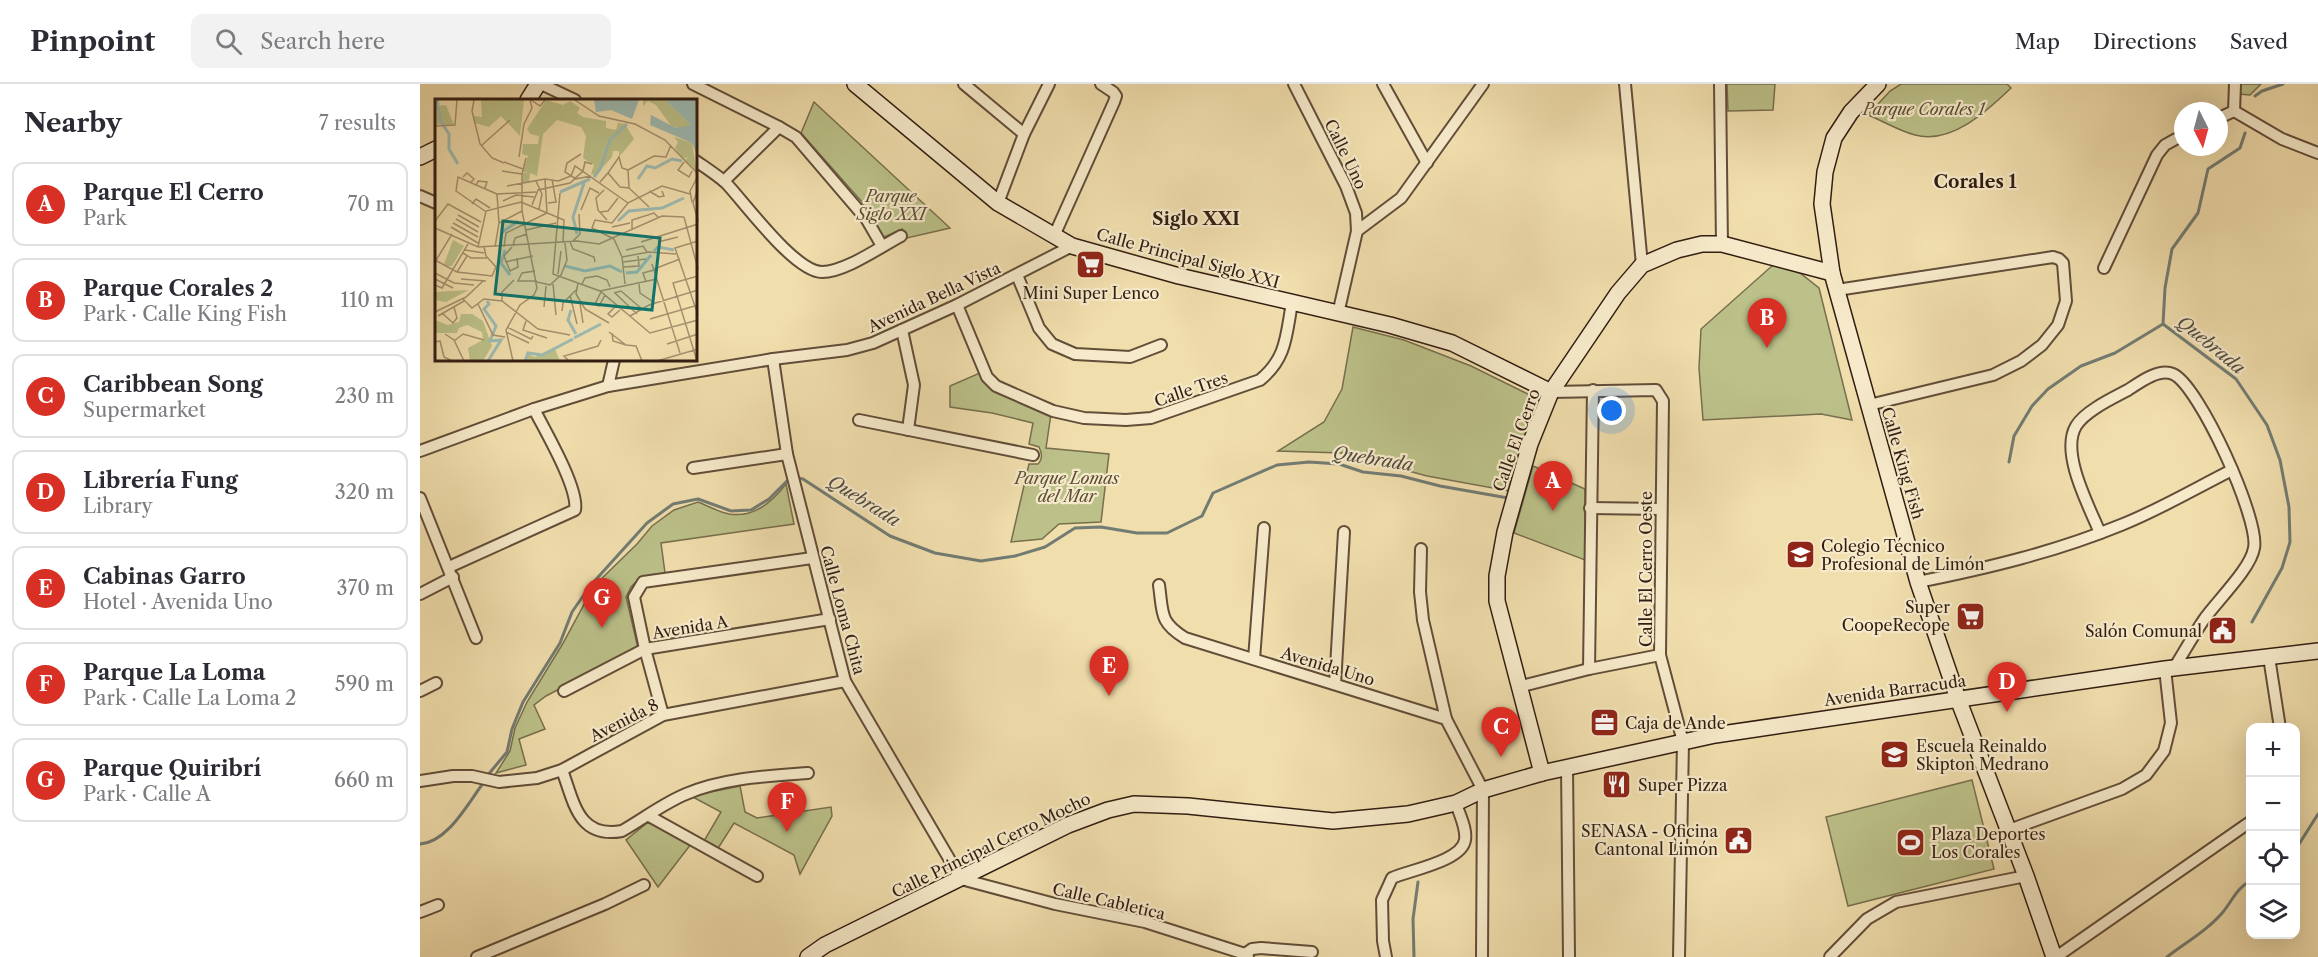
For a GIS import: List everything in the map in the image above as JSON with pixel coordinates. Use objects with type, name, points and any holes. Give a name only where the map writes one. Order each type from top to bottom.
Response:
[{"type":"street","points":[[529,99],[540,84],[572,99]]},
{"type":"street","points":[[693,84],[796,137],[867,220],[882,246]]},
{"type":"street","points":[[964,84],[1024,134]]},
{"type":"street","points":[[998,203],[1024,134],[1049,84]]},
{"type":"street","points":[[1054,236],[1116,96],[1101,84]]},
{"type":"street","points":[[1383,84],[1427,163]]},
{"type":"street","points":[[1625,84],[1642,266]]},
{"type":"street","points":[[1720,84],[1722,244]]},
{"type":"street","name":"Calle King Fish","points":[[1878,84],[1851,112],[1834,138],[1825,172],[1822,204],[1832,273],[1918,582],[1958,699],[2055,957]]},
{"type":"street","points":[[2234,111],[2235,84]]},
{"type":"street","name":"Calle Principal Siglo XXI","points":[[858,85],[998,203],[1072,246],[1179,276],[1390,325],[1452,343],[1551,392]]},
{"type":"street","name":"Calle Uno","points":[[1293,85],[1346,186],[1356,213],[1357,231],[1338,314]]},
{"type":"street","points":[[1357,231],[1401,198],[1479,85]]},
{"type":"street","points":[[2228,114],[2234,111]]},
{"type":"street","points":[[2234,111],[2282,139],[2318,153]]},
{"type":"street","points":[[724,181],[779,127]]},
{"type":"street","points":[[2104,268],[2157,155],[2165,145],[2174,140]]},
{"type":"street","points":[[420,157],[435,150]]},
{"type":"street","points":[[698,162],[724,181],[795,260],[815,272],[840,268],[901,236]]},
{"type":"street","points":[[420,196],[435,203]]},
{"type":"street","name":"Calle El Cerro","points":[[1542,773],[1497,601],[1497,576],[1516,489],[1530,444],[1551,392],[1618,292],[1642,266],[1677,250],[1702,244],[1722,244],[1832,273]]},
{"type":"street","name":"Avenida Bella Vista","points":[[420,451],[534,409],[608,386],[773,359],[847,350],[873,344],[957,305],[1072,246]]},
{"type":"street","points":[[1837,290],[2053,257],[2064,263],[2066,302],[2058,325],[2042,345],[2021,361],[1993,375],[1869,405]]},
{"type":"street","points":[[1017,275],[1040,328],[1052,344],[1075,354],[1130,357],[1161,345]]},
{"type":"street","name":"Calle Tres","points":[[957,305],[987,376],[996,386],[1053,411],[1084,418],[1126,420],[1151,418],[1260,380],[1274,369],[1283,354],[1292,303]]},
{"type":"street","points":[[902,330],[914,385],[908,430]]},
{"type":"street","name":"Calle Loma Chita","points":[[773,359],[787,454],[845,681],[961,879]]},
{"type":"street","points":[[608,386],[614,362]]},
{"type":"street","points":[[2009,830],[2122,789],[2146,775],[2164,752],[2171,723],[2170,669],[2205,618],[2247,564],[2254,548],[2254,531],[2232,470],[2200,406],[2181,378],[2171,372],[2158,373],[2092,411],[2076,425],[2070,442],[2073,465],[2100,534]]},
{"type":"street","points":[[1551,392],[1593,390],[1589,669]]},
{"type":"street","name":"Calle El Cerro Oeste","points":[[1593,390],[1656,390],[1663,401],[1660,655],[1683,742],[1679,957]]},
{"type":"street","points":[[420,594],[451,572],[575,510],[576,502],[571,486],[534,409]]},
{"type":"street","points":[[859,420],[1033,455]]},
{"type":"street","points":[[693,468],[787,454]]},
{"type":"street","points":[[1918,582],[2005,564],[2100,534],[2125,524],[2232,470]]},
{"type":"street","points":[[420,498],[476,638]]},
{"type":"street","points":[[1590,508],[1661,509]]},
{"type":"street","points":[[1254,659],[1264,528]]},
{"type":"street","points":[[1335,684],[1344,532]]},
{"type":"street","points":[[1421,549],[1420,592],[1423,620],[1446,719],[1483,790],[1482,957]]},
{"type":"street","points":[[663,715],[633,597],[637,588],[643,582],[812,558]]},
{"type":"street","name":"Avenida Uno","points":[[1159,585],[1164,622],[1185,638],[1446,719]]},
{"type":"street","name":"Avenida A","points":[[564,691],[645,649],[830,619]]},
{"type":"street","name":"Avenida Barracuda","points":[[1483,790],[1567,767],[1683,742],[1958,699],[2318,651]]},
{"type":"street","points":[[1518,687],[1589,669],[1660,655]]},
{"type":"street","points":[[2269,657],[2279,723]]},
{"type":"street","name":"Avenida 8","points":[[420,781],[463,776],[499,782],[537,778],[562,770],[663,715],[845,681]]},
{"type":"street","points":[[420,691],[436,683]]},
{"type":"street","points":[[1567,767],[1569,957]]},
{"type":"street","points":[[562,770],[582,822],[593,829],[611,833],[622,831],[685,794],[711,785],[774,775],[808,773]]},
{"type":"street","name":"Calle Principal Cerro Mocho","points":[[808,957],[825,945],[1068,825],[1108,810],[1134,804],[1188,806],[1334,821],[1408,814],[1456,803],[1483,790]]},
{"type":"street","points":[[1386,957],[1383,941],[1382,900],[1392,878],[1451,858],[1462,848],[1465,839],[1456,803]]},
{"type":"street","points":[[649,816],[757,876]]},
{"type":"street","points":[[2055,957],[2246,825]]},
{"type":"street","points":[[1830,957],[1867,919],[1896,902],[2026,876]]},
{"type":"street","name":"Calle Cabletica","points":[[961,879],[1055,904],[1146,922],[1246,956]]},
{"type":"street","points":[[477,957],[605,904],[644,885]]},
{"type":"street","points":[[420,912],[438,906]]},
{"type":"street","points":[[1246,956],[1252,949],[1261,948],[1312,952]]},
{"type":"green space","points":[[1727,84],[1775,84],[1773,110],[1728,111]]},
{"type":"green space","name":"Parque Corales 1","points":[[1901,84],[2007,84],[2011,88],[1968,124],[1955,131],[1928,137],[1909,133],[1868,115],[1890,91]]},
{"type":"green space","points":[[2241,84],[2261,84],[2250,95],[2239,94]]},
{"type":"green space","name":"Parque Siglo XXI","points":[[814,102],[950,228],[907,238],[902,229],[882,238],[862,202],[801,133]]},
{"type":"green space","points":[[1773,265],[1800,273],[1819,288],[1852,420],[1821,414],[1703,420],[1699,368],[1701,329]]},
{"type":"green space","points":[[1353,327],[1404,340],[1471,366],[1534,397],[1538,406],[1509,491],[1427,476],[1342,453],[1278,451],[1324,422],[1342,389]]},
{"type":"green space","name":"Parque Lomas del Mar","points":[[982,372],[1051,414],[1046,448],[1109,454],[1101,522],[1059,524],[1042,539],[1011,542],[1029,464],[1038,464],[1041,454],[1039,447],[1029,444],[1033,423],[992,413],[950,407],[950,386]]},
{"type":"green space","points":[[1533,466],[1585,489],[1585,560],[1514,533]]},
{"type":"green space","points":[[786,484],[794,524],[661,543],[665,573],[638,580],[626,597],[638,648],[546,696],[534,705],[545,729],[519,739],[526,765],[496,773],[510,751],[515,728],[527,702],[594,586],[652,526],[674,510],[698,502],[729,514],[746,514],[762,507]]},
{"type":"green space","name":"Plaza Deportes Los Corales","points":[[1972,780],[1994,869],[1848,906],[1826,817]]},
{"type":"green space","points":[[740,786],[745,812],[757,818],[831,807],[832,816],[800,874],[794,855],[734,823],[717,850],[704,841],[721,812],[691,796]]},
{"type":"green space","points":[[647,823],[655,824],[691,844],[658,887],[626,840]]},
{"type":"waterway","name":"Quebrada","points":[[2255,96],[2262,91],[2283,84]]},
{"type":"waterway","name":"Quebrada","points":[[2163,324],[2165,288],[2172,249],[2198,213],[2208,169],[2240,148],[2245,133]]},
{"type":"waterway","name":"Quebrada","points":[[2163,324],[2236,379],[2267,425],[2280,460],[2289,507],[2290,542],[2282,568],[2252,622]]},
{"type":"waterway","points":[[2009,462],[2014,436],[2032,406],[2048,389],[2081,366],[2115,353],[2163,324]]},
{"type":"waterway","name":"Quebrada","points":[[487,776],[507,752],[512,729],[523,702],[560,643],[572,612],[590,586],[647,523],[673,504],[698,499],[731,511],[751,510],[769,499],[787,481],[803,479],[890,536],[935,553],[981,561],[1015,556],[1045,547],[1075,528],[1101,527],[1137,533],[1167,533],[1202,516],[1213,493],[1277,465],[1309,462],[1339,464],[1363,472],[1401,476],[1440,486],[1508,498]]},
{"type":"waterway","name":"Quebrada","points":[[420,844],[430,842],[448,829],[484,782]]},
{"type":"waterway","points":[[2300,843],[2318,814]]},
{"type":"waterway","name":"Quebrada","points":[[1414,957],[1413,919],[1418,882]]},
{"type":"waterway","points":[[2167,957],[2210,925],[2246,883]]},
{"type":"place","name":"Mini Super Lenco","points":[[1091,265]]},
{"type":"place","name":"Parque Corales 2","points":[[1767,348]]},
{"type":"place","name":"Parque El Cerro","points":[[1553,511]]},
{"type":"place","name":"Colegio Técnico Profesional de Limón","points":[[1800,555]]},
{"type":"place","name":"Super CoopeRecope","points":[[1971,616]]},
{"type":"place","name":"Parque Quiribrí","points":[[602,628]]},
{"type":"place","name":"Salón Comunal","points":[[2223,631]]},
{"type":"place","name":"Cabinas Garro","points":[[1109,696]]},
{"type":"place","name":"Librería Fung","points":[[2007,712]]},
{"type":"place","name":"Caja de Ande","points":[[1604,723]]},
{"type":"place","name":"Escuela Reinaldo Skipton Medrano","points":[[1895,755]]},
{"type":"place","name":"Caribbean Song","points":[[1501,757]]},
{"type":"place","name":"Super Pizza","points":[[1617,785]]},
{"type":"place","name":"Parque La Loma","points":[[787,832]]},
{"type":"place","name":"SENASA - Oficina Cantonal Limón","points":[[1739,840]]},
{"type":"place","name":"Plaza Deportes Los Corales","points":[[1910,843]]},
{"type":"district","name":"Corales 1","points":[[1975,182]]},
{"type":"district","name":"Siglo XXI","points":[[1196,219]]}]
